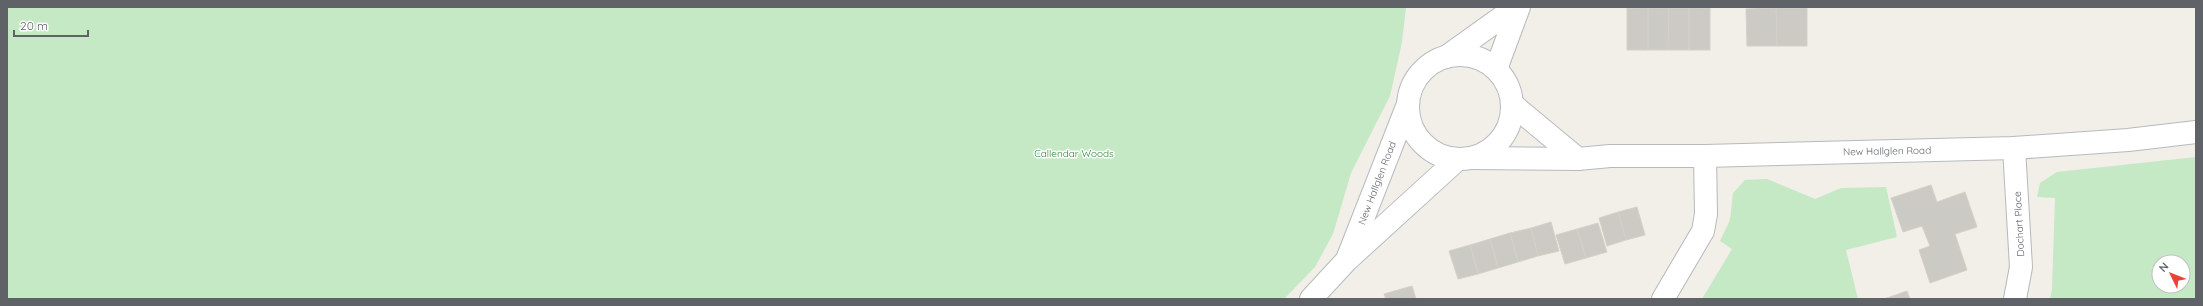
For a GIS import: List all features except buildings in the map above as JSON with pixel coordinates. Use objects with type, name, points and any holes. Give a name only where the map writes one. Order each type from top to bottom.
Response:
[{"type":"street","points":[[1446,57],[1459,55],[1472,56],[1485,61],[1496,69],[1504,79],[1510,91],[1512,104],[1511,118],[1506,131],[1497,143],[1486,152],[1465,158],[1443,156],[1430,150],[1420,140],[1411,123],[1408,104],[1416,80],[1434,62],[1446,57],[1516,7]]},
{"type":"street","points":[[1496,69],[1519,7]]},
{"type":"street","name":"New Hallglen Road","points":[[1346,262],[1408,104]]},
{"type":"street","points":[[1512,104],[1578,159]]},
{"type":"street","name":"New Hallglen Road","points":[[1310,299],[1346,262],[1465,158],[1578,159],[1610,156],[1705,156],[2014,148],[2128,140],[2196,132]]},
{"type":"street","name":"Dochart Place","points":[[2014,148],[2021,267],[2015,299]]},
{"type":"street","points":[[1663,299],[1704,230],[1706,214],[1705,156]]},
{"type":"green space","name":"Callendar Woods","points":[[7,7],[1406,7],[1402,42],[1390,96],[1351,173],[1333,234],[1315,267],[1284,299],[7,299]]},
{"type":"green space","points":[[2196,157],[2196,299],[2050,299],[2052,289],[2055,198],[2037,197],[2040,183],[2057,172]]},
{"type":"green space","points":[[1767,179],[1815,199],[1841,188],[1886,187],[1897,237],[1846,250],[1858,299],[1702,299],[1732,249],[1720,241],[1730,220],[1733,193],[1745,180]]}]
